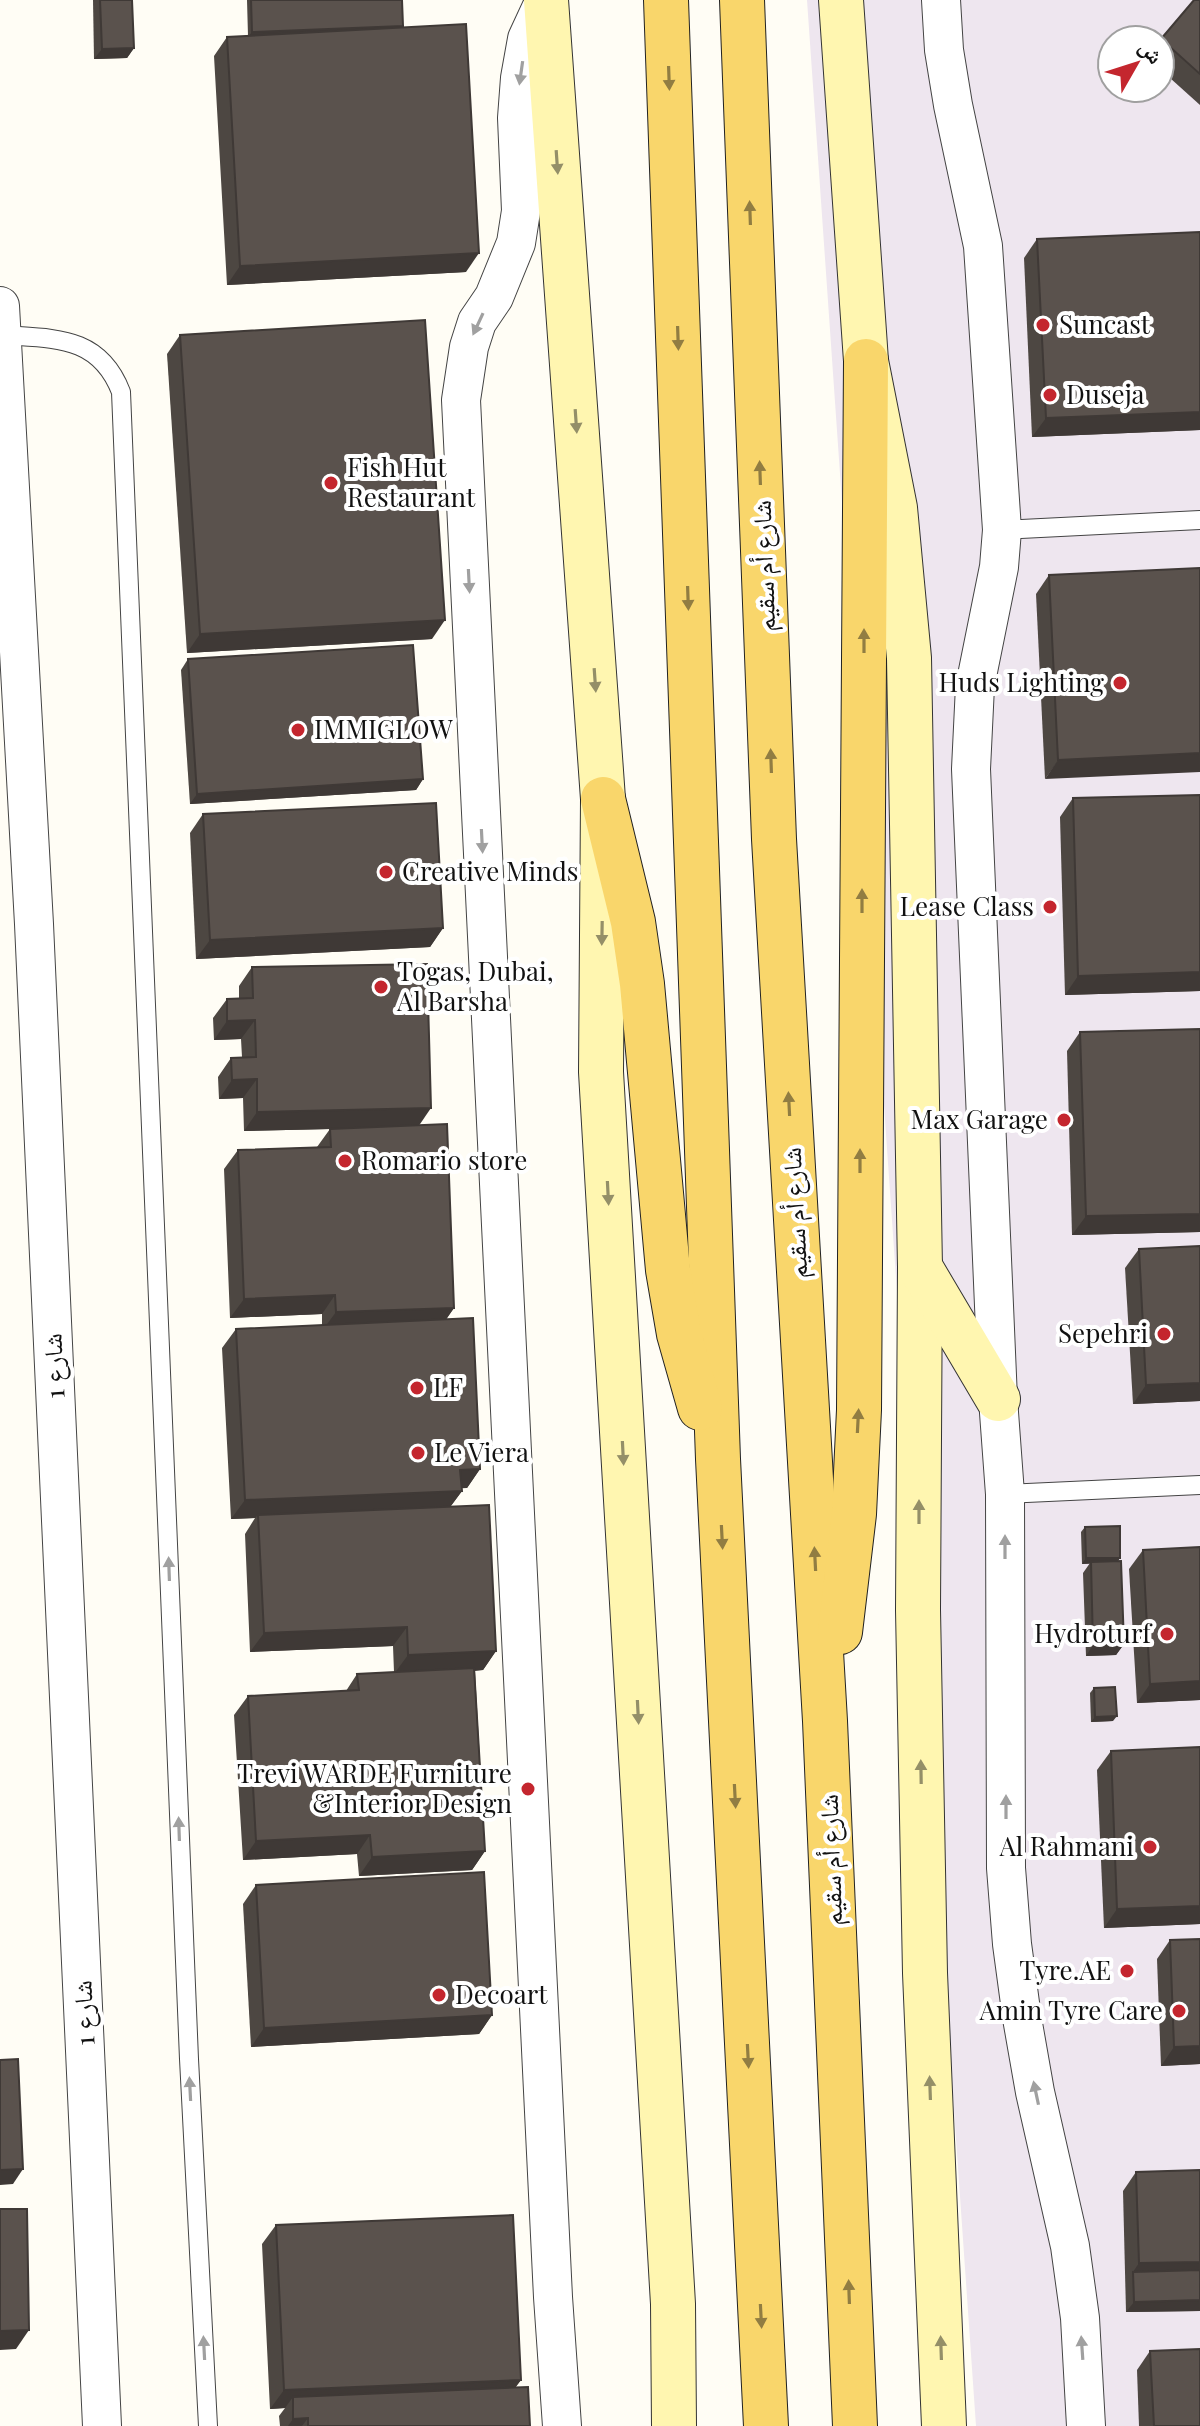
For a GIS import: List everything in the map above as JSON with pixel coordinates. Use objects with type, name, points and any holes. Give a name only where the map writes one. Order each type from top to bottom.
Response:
[{"type":"main road","points":[[545,0],[603,799],[601,1072],[673,2304],[674,2426]]},
{"type":"main road","points":[[666,0],[718,1459],[766,2426]]},
{"type":"main road","name":"شارع أم سقيم","points":[[742,0],[774,839],[825,1721],[855,2426]]},
{"type":"main road","points":[[825,1721],[842,1618],[852,1529],[859,1410],[866,361],[841,0]]},
{"type":"main road","points":[[866,361],[895,508],[909,658],[920,1267],[918,1610],[924,1957],[944,2426]]},
{"type":"main road","points":[[603,799],[623,875],[640,968],[668,1270],[679,1334],[696,1397],[718,1459]]},
{"type":"main road","points":[[920,1267],[998,1399]]},
{"type":"street","points":[[545,0],[527,39],[520,78],[517,118],[521,211],[516,243],[494,297],[477,322],[466,360],[461,400],[547,2186],[562,2426]]},
{"type":"street","points":[[941,0],[944,50],[953,105],[983,246],[1002,530],[999,567],[975,686],[971,769],[998,1399],[1005,1494],[1006,1868],[1022,2018],[1035,2092],[1070,2246],[1080,2318],[1086,2426]]},
{"type":"street","name":"شارع 1","points":[[1,320],[34,924],[102,2426]]},
{"type":"lane","points":[[1,320],[92,351],[115,376],[121,392],[187,2027],[208,2426]]},
{"type":"lane","points":[[1002,530],[1200,520]]},
{"type":"lane","points":[[1005,1494],[1200,1485]]},
{"type":"shaded area","points":[[807,0],[1200,0],[1200,2426],[976,2426]]},
{"type":"building","points":[[100,0],[132,0],[134,48],[102,49]]},
{"type":"building","points":[[251,0],[402,0],[403,26],[252,32]]},
{"type":"building","points":[[1194,0],[1200,0],[1200,74],[1176,52],[1174,24]]},
{"type":"building","points":[[466,24],[479,253],[240,266],[227,37]]},
{"type":"building","points":[[1200,232],[1200,412],[1046,418],[1037,239]]},
{"type":"building","points":[[425,320],[445,620],[200,634],[180,335]]},
{"type":"building","name":"Huds Lighting","points":[[1200,568],[1200,753],[1058,760],[1049,575]]},
{"type":"building","name":"IMMIGLOW","points":[[413,645],[423,779],[197,794],[188,659]]},
{"type":"building","points":[[1200,795],[1200,972],[1078,976],[1073,798]]},
{"type":"building","points":[[436,803],[443,928],[210,940],[203,814]]},
{"type":"building","points":[[427,964],[431,1108],[257,1112],[257,1079],[232,1080],[231,1058],[256,1057],[255,1020],[227,1021],[227,999],[253,998],[252,967]]},
{"type":"building","points":[[1200,1029],[1200,1214],[1086,1216],[1080,1032]]},
{"type":"building","points":[[447,1124],[454,1308],[336,1312],[335,1295],[244,1299],[238,1150],[331,1147],[330,1129]]},
{"type":"building","name":"Sepehri","points":[[1200,1246],[1200,1383],[1146,1385],[1139,1249]]},
{"type":"building","points":[[473,1318],[480,1469],[460,1470],[462,1491],[245,1500],[236,1329]]},
{"type":"building","points":[[489,1505],[496,1651],[408,1655],[407,1627],[264,1633],[258,1515]]},
{"type":"building","points":[[1120,1526],[1120,1558],[1086,1558],[1085,1527]]},
{"type":"building","name":"Hydroturf","points":[[1200,1547],[1200,1681],[1150,1684],[1143,1550]]},
{"type":"building","points":[[1121,1561],[1124,1644],[1093,1645],[1091,1562]]},
{"type":"building","points":[[474,1668],[485,1851],[372,1857],[370,1835],[256,1841],[248,1696],[359,1690],[357,1674]]},
{"type":"building","points":[[1115,1687],[1117,1716],[1095,1717],[1094,1688]]},
{"type":"building","name":"Al Rahmani","points":[[1200,1747],[1200,1906],[1117,1909],[1111,1751]]},
{"type":"building","points":[[484,1872],[492,2015],[264,2028],[256,1885]]},
{"type":"building","points":[[1200,1939],[1200,2046],[1174,2047],[1170,1940]]},
{"type":"building","points":[[18,2059],[23,2169],[0,2170],[0,2060]]},
{"type":"building","points":[[1200,2170],[1200,2262],[1139,2263],[1136,2172]]},
{"type":"building","points":[[0,2209],[27,2209],[29,2330],[0,2331]]},
{"type":"building","points":[[513,2215],[521,2380],[284,2390],[276,2225]]},
{"type":"building","points":[[1200,2270],[1200,2300],[1134,2302],[1133,2272]]},
{"type":"building","points":[[1200,2349],[1200,2426],[1154,2426],[1150,2351]]},
{"type":"building","points":[[528,2387],[530,2426],[308,2426],[308,2418],[293,2419],[293,2397]]},
{"type":"place","name":"Suncast","points":[[1043,325]]},
{"type":"place","name":"Duseja","points":[[1050,395]]},
{"type":"place","name":"Fish Hut Restaurant","points":[[331,483]]},
{"type":"place","name":"Huds Lighting","points":[[1120,683]]},
{"type":"place","name":"IMMIGLOW","points":[[298,730]]},
{"type":"place","name":"Creative Minds","points":[[386,872]]},
{"type":"place","name":"Lease Class","points":[[1050,907]]},
{"type":"place","name":"Togas, Dubai, Al Barsha","points":[[381,987]]},
{"type":"place","name":"Max Garage","points":[[1064,1120]]},
{"type":"place","name":"Romario store","points":[[345,1161]]},
{"type":"place","name":"Sepehri","points":[[1164,1334]]},
{"type":"place","name":"LF","points":[[417,1388]]},
{"type":"place","name":"Le Viera","points":[[418,1453]]},
{"type":"place","name":"Hydroturf","points":[[1167,1634]]},
{"type":"place","name":"Trevi WARDE Furniture &Interior Design","points":[[528,1789]]},
{"type":"place","name":"Al Rahmani","points":[[1150,1847]]},
{"type":"place","name":"Tyre.AE","points":[[1127,1971]]},
{"type":"place","name":"Decoart","points":[[439,1995]]},
{"type":"place","name":"Amin Tyre Care","points":[[1179,2011]]}]
